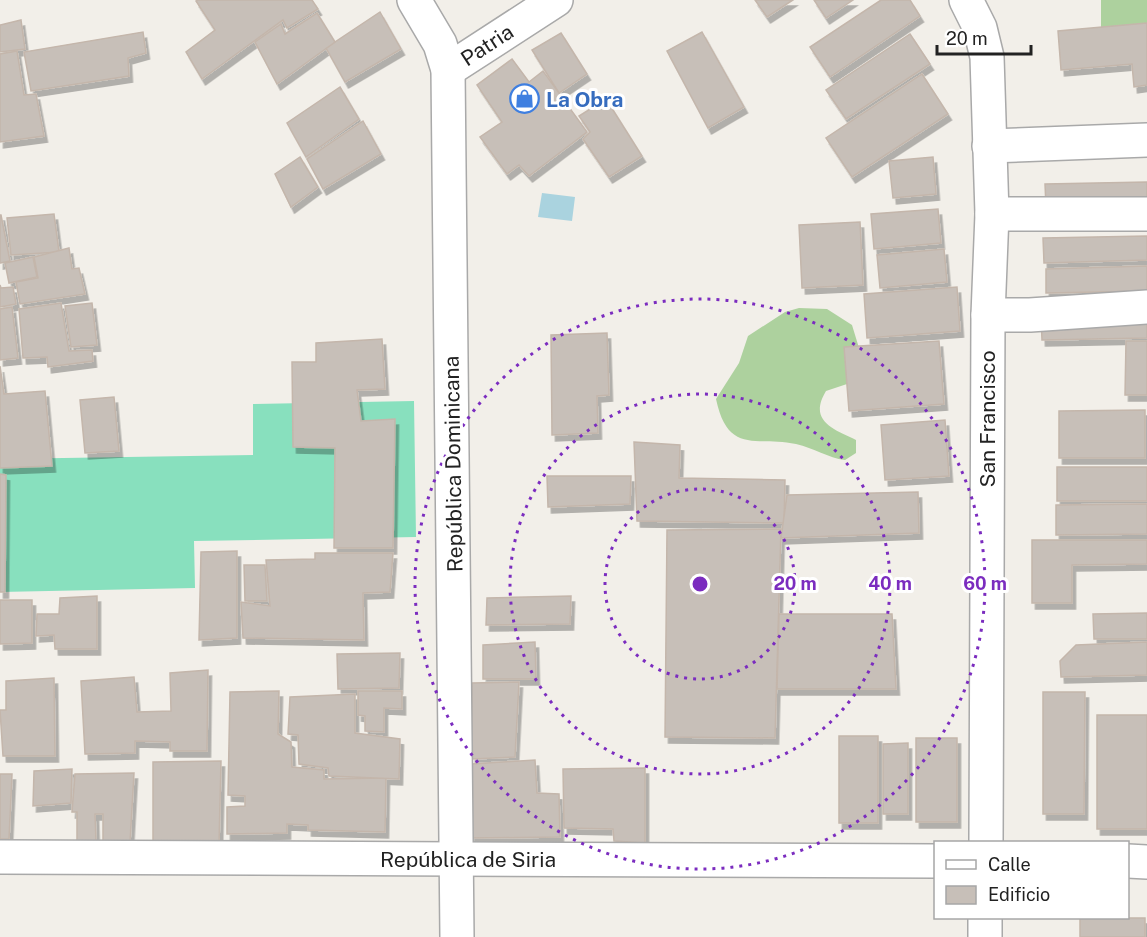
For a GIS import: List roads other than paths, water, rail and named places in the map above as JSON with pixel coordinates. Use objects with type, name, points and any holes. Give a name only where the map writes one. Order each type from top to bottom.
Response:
[{"type":"street","name":"República Dominicana","points":[[414,0],[440,44],[448,70],[458,859],[457,937]]},
{"type":"street","name":"Patria","points":[[448,70],[556,0]]},
{"type":"street","name":"San Francisco","points":[[966,0],[980,28],[987,57],[992,214],[988,315],[986,841]]},
{"type":"street","points":[[989,146],[1147,140]]},
{"type":"street","points":[[992,214],[1147,214]]},
{"type":"street","points":[[988,315],[1030,315],[1147,307]]},
{"type":"street","name":"República de Siria","points":[[0,857],[934,861]]},
{"type":"street","points":[[1129,861],[1147,862]]},
{"type":"street","points":[[985,919],[985,937]]},
{"type":"water","points":[[542,193],[575,197],[572,221],[538,217]]},
{"type":"place","name":"La Obra","points":[[525,99]]}]
